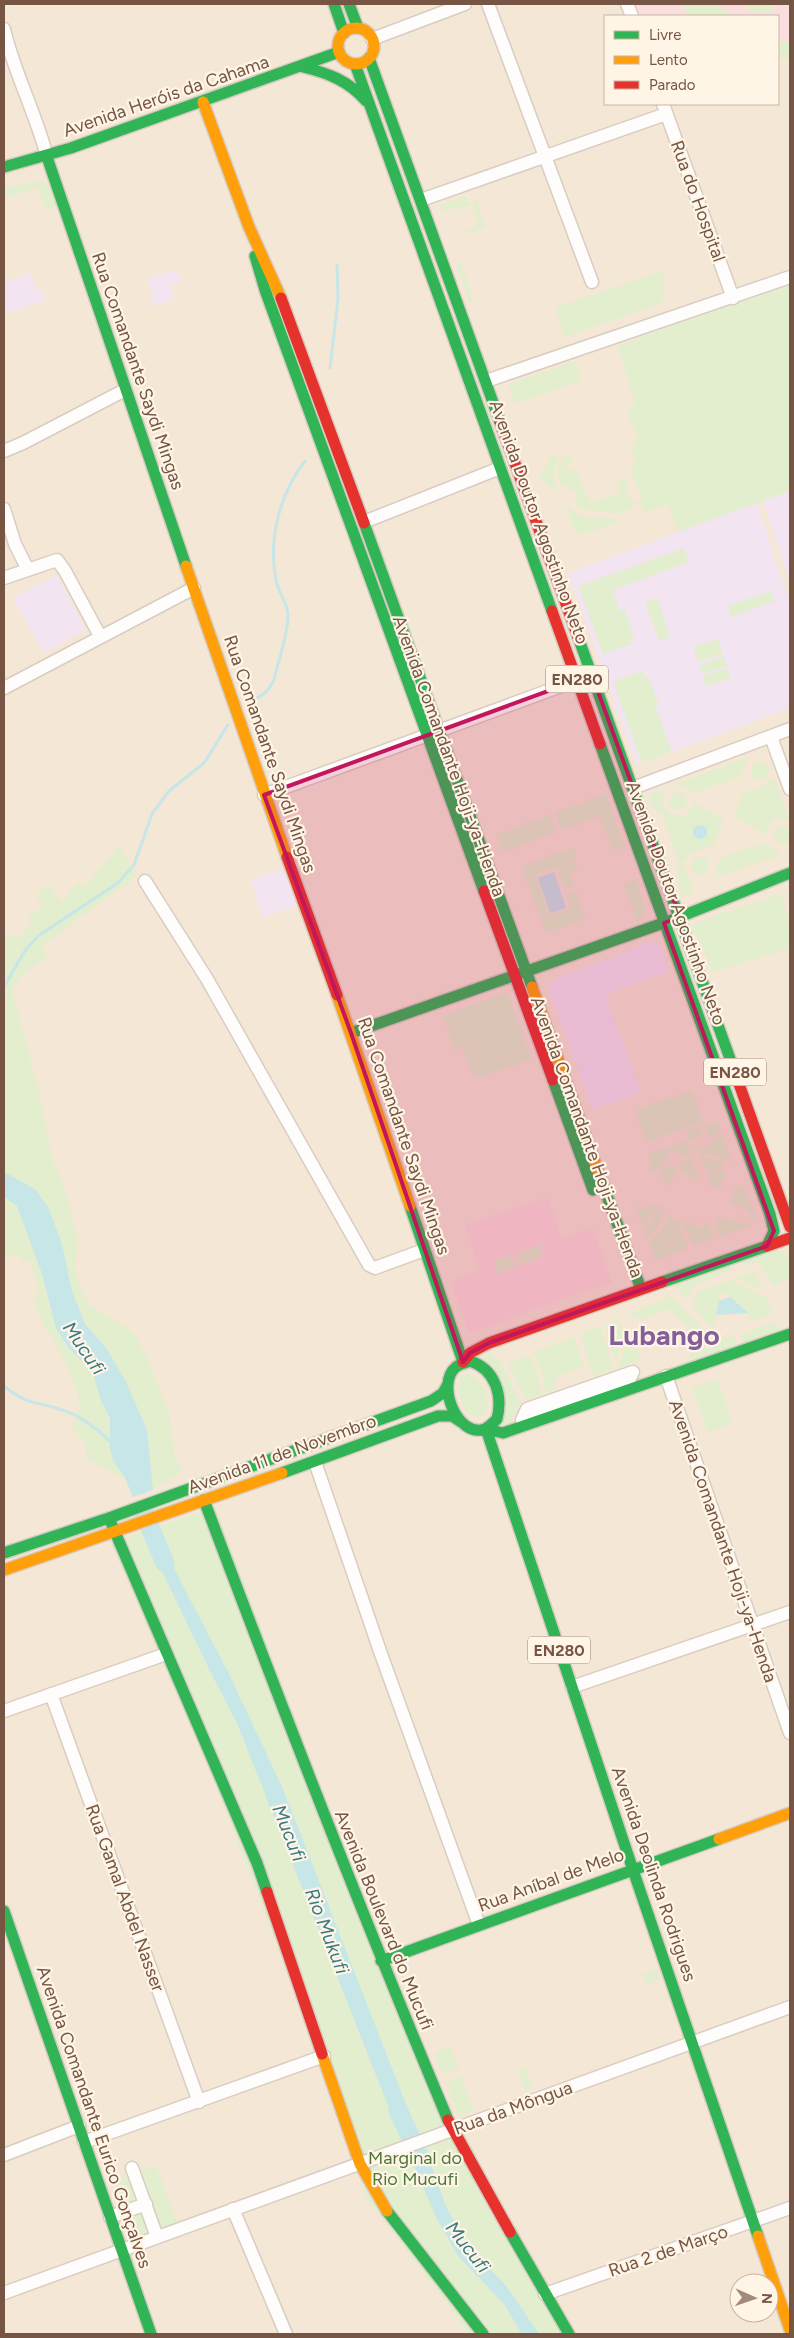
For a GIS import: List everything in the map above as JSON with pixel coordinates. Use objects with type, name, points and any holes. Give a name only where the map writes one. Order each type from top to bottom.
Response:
[{"type":"street","points":[[334,4],[344,32]]},
{"type":"street","points":[[349,4],[358,28]]},
{"type":"street","points":[[372,39],[465,4]]},
{"type":"street","points":[[488,4],[592,282]]},
{"type":"street","points":[[358,28],[368,33],[372,39],[373,49],[369,58],[355,64],[345,61],[339,52],[338,42],[344,32],[358,28]]},
{"type":"street","points":[[4,29],[6,48],[41,133],[47,157]]},
{"type":"street","name":"Avenida Heróis da Cahama","points":[[4,167],[47,157],[303,67],[339,52]]},
{"type":"street","name":"Avenida Doutor Agostinho Neto","points":[[369,58],[680,917],[790,1228]]},
{"type":"street","name":"Avenida Doutor Agostinho Neto","points":[[355,64],[770,1214],[774,1231],[767,1246]]},
{"type":"street","points":[[303,67],[327,72],[346,81],[359,91],[373,113]]},
{"type":"street","name":"Avenida Comandante Hoji-ya-Henda","points":[[202,102],[249,227],[276,285],[440,730],[527,971],[636,1291]]},
{"type":"street","points":[[420,200],[545,157],[664,109]]},
{"type":"street","name":"Rua do Hospital","points":[[664,109],[733,298]]},
{"type":"street","name":"Rua Comandante Saydi Mingas","points":[[47,157],[264,795],[351,1033],[463,1362]]},
{"type":"street","name":"Avenida Comandante Hoji-ya-Henda","points":[[249,227],[265,290],[514,975],[636,1291]]},
{"type":"street","points":[[486,381],[790,277]]},
{"type":"street","points":[[4,451],[23,444],[125,390]]},
{"type":"street","points":[[364,522],[500,468]]},
{"type":"street","points":[[4,509],[15,544],[28,570]]},
{"type":"street","points":[[4,578],[53,560],[60,562],[100,636]]},
{"type":"street","points":[[4,688],[194,588]]},
{"type":"street","points":[[264,795],[592,675]]},
{"type":"street","points":[[633,788],[790,729]]},
{"type":"street","points":[[771,737],[790,789]]},
{"type":"street","points":[[351,1033],[680,917],[790,873]]},
{"type":"street","points":[[145,881],[241,1037],[369,1265],[375,1268],[424,1250]]},
{"type":"street","points":[[790,1238],[489,1343],[470,1353],[452,1371],[448,1384],[450,1404],[461,1422],[473,1430],[486,1429],[502,1433],[790,1334]]},
{"type":"street","points":[[463,1362],[470,1361],[482,1365],[490,1374],[496,1389],[499,1413],[493,1425],[486,1429]]},
{"type":"street","points":[[633,1372],[628,1382],[522,1420],[528,1409],[633,1372]]},
{"type":"street","name":"Avenida Comandante Hoji-ya-Henda","points":[[666,1376],[790,1733]]},
{"type":"street","name":"Avenida 11 de Novembro","points":[[4,1553],[109,1518],[432,1401],[443,1394],[448,1384]]},
{"type":"street","name":"Avenida 11 de Novembro","points":[[4,1570],[315,1462],[438,1416],[452,1416],[461,1422]]},
{"type":"street","name":"Avenida Deolinda Rodrigues","points":[[486,1429],[633,1870],[790,2330]]},
{"type":"street","points":[[315,1462],[381,1654],[479,1925]]},
{"type":"street","name":"Avenida Boulevard do Mucufi","points":[[204,1500],[282,1709],[381,1961],[452,2130],[569,2334]]},
{"type":"street","points":[[109,1518],[257,1862],[360,2164],[382,2206],[433,2268],[483,2334]]},
{"type":"street","points":[[572,1687],[790,1612]]},
{"type":"street","points":[[4,1711],[166,1654]]},
{"type":"street","name":"Rua Gamal Abdel Nasser","points":[[51,1694],[198,2102]]},
{"type":"street","name":"Rua Aníbal de Melo","points":[[381,1961],[790,1813]]},
{"type":"street","name":"Avenida Comandante Eurico Gonçalves","points":[[4,1911],[151,2334]]},
{"type":"street","name":"Rua da Môngua","points":[[4,2293],[790,2007]]},
{"type":"street","points":[[84,2142],[324,2056]]},
{"type":"street","points":[[4,2155],[78,2126]]},
{"type":"street","points":[[132,2168],[158,2237]]},
{"type":"street","points":[[110,2217],[146,2204]]},
{"type":"street","name":"Rua 2 de Março","points":[[545,2294],[790,2208]]},
{"type":"street","points":[[233,2209],[286,2334]]},
{"type":"highlighted area","points":[[592,675],[680,917],[664,923],[774,1231],[767,1246],[489,1343],[470,1353],[463,1362],[351,1033],[264,795]]},
{"type":"shaded area","points":[[4,4],[790,4],[790,2334],[4,2334]]},
{"type":"shaded area","points":[[636,4],[790,4],[790,58],[779,60],[779,15],[641,15]]},
{"type":"shaded area","points":[[177,270],[181,282],[169,286],[174,299],[154,306],[150,293],[157,291],[156,289],[151,290],[147,278]]},
{"type":"shaded area","points":[[31,274],[35,290],[42,288],[45,301],[4,313],[4,282]]},
{"type":"shaded area","points":[[790,491],[790,583],[763,501]]},
{"type":"shaded area","points":[[757,503],[790,603],[790,708],[637,765],[568,573]]},
{"type":"shaded area","points":[[57,575],[86,630],[43,653],[13,598]]},
{"type":"shaded area","points":[[284,870],[297,906],[262,917],[251,878]]},
{"type":"shaded area","points":[[653,941],[659,943],[670,971],[605,995],[641,1092],[593,1110],[549,991],[549,984],[553,980]]},
{"type":"shaded area","points":[[548,1198],[562,1238],[592,1227],[612,1282],[469,1333],[451,1282],[480,1271],[465,1225]]},
{"type":"green space","points":[[683,4],[721,4],[724,11],[734,14],[732,15],[688,15]]},
{"type":"green space","points":[[745,4],[778,4],[769,13],[749,12]]},
{"type":"green space","points":[[790,41],[790,58],[779,60],[779,43]]},
{"type":"green space","points":[[42,181],[50,187],[57,206],[46,210],[38,187],[4,199],[4,188]]},
{"type":"green space","points":[[466,196],[469,204],[477,201],[486,228],[466,234],[465,231],[478,226],[473,205],[442,211],[440,205]]},
{"type":"green space","points":[[460,260],[474,301],[469,302],[456,262]]},
{"type":"green space","points":[[663,271],[665,278],[662,303],[565,337],[555,308]]},
{"type":"green space","points":[[790,284],[790,491],[678,532],[669,504],[645,512],[638,502],[644,497],[632,475],[634,473],[631,469],[636,463],[631,449],[637,437],[627,411],[629,406],[636,404],[617,346]]},
{"type":"green space","points":[[576,361],[582,381],[515,404],[509,384]]},
{"type":"green space","points":[[552,455],[560,460],[552,472],[558,495],[540,477]]},
{"type":"green space","points":[[569,456],[574,461],[566,464],[569,471],[577,469],[589,503],[621,492],[618,481],[627,476],[628,485],[624,489],[628,491],[628,497],[636,503],[622,514],[577,507],[576,493],[559,482],[557,473],[562,457]]},
{"type":"green space","points":[[566,505],[581,517],[618,519],[618,522],[582,534],[574,531]]},
{"type":"green space","points":[[684,548],[689,562],[613,590],[620,611],[625,610],[634,637],[630,638],[632,644],[603,654],[578,586]]},
{"type":"green space","points":[[771,591],[775,601],[731,617],[727,606]]},
{"type":"green space","points":[[657,598],[670,637],[659,641],[645,602]]},
{"type":"green space","points":[[718,639],[723,654],[698,662],[693,647]]},
{"type":"green space","points":[[724,656],[727,666],[702,674],[699,665]]},
{"type":"green space","points":[[727,668],[731,678],[706,687],[703,676]]},
{"type":"green space","points":[[642,671],[644,677],[648,676],[659,705],[655,706],[672,752],[642,763],[613,681]]},
{"type":"green space","points":[[748,757],[740,777],[694,793],[676,784]]},
{"type":"green space","points":[[760,762],[766,765],[769,771],[766,777],[760,780],[754,777],[751,771],[754,765]]},
{"type":"green space","points":[[774,777],[789,820],[775,819],[771,822],[766,835],[734,816],[742,793],[766,785]]},
{"type":"green space","points":[[666,788],[662,801],[665,807],[673,814],[683,815],[687,813],[693,802],[724,819],[715,844],[689,855],[681,864],[685,867],[694,892],[682,897],[675,877],[680,865],[663,814],[654,810],[649,800],[650,794]]},
{"type":"green space","points":[[678,792],[684,795],[687,801],[684,807],[678,810],[672,807],[669,801],[672,795]]},
{"type":"green space","points":[[606,794],[625,847],[612,851],[600,816],[561,830],[555,813]]},
{"type":"green space","points":[[551,815],[557,832],[502,852],[496,835]]},
{"type":"green space","points":[[783,826],[789,829],[792,835],[789,841],[783,844],[777,841],[774,835],[777,829]]},
{"type":"green space","points":[[763,843],[782,854],[713,879],[720,858]]},
{"type":"green space","points":[[119,847],[137,876],[42,946],[47,956],[18,979],[20,983],[12,990],[39,1092],[52,1158],[65,1190],[71,1212],[77,1239],[76,1273],[81,1291],[90,1305],[133,1332],[145,1354],[169,1412],[175,1458],[184,1470],[153,1490],[147,1430],[126,1382],[107,1349],[85,1324],[72,1291],[62,1244],[48,1207],[4,1172],[4,941],[11,934],[18,940],[32,921],[29,916],[42,906],[36,895],[48,884],[62,902],[78,882],[83,888]]},
{"type":"green space","points":[[573,848],[576,857],[573,858],[578,870],[570,873],[575,886],[565,889],[557,867],[535,874],[549,916],[571,908],[566,895],[576,891],[585,919],[546,933],[522,866]]},
{"type":"green space","points":[[700,857],[706,860],[709,866],[706,872],[700,875],[694,872],[691,866],[694,860]]},
{"type":"green space","points":[[636,879],[646,911],[637,923],[624,884]]},
{"type":"green space","points":[[782,894],[790,928],[790,948],[712,973],[698,935],[692,934],[690,931],[696,922]]},
{"type":"green space","points":[[503,993],[509,997],[531,1059],[475,1079],[462,1047],[454,1050],[443,1016]]},
{"type":"green space","points":[[692,1090],[703,1122],[646,1142],[635,1110]]},
{"type":"green space","points":[[717,1121],[721,1130],[711,1138],[707,1135],[704,1125]]},
{"type":"green space","points":[[701,1126],[703,1134],[691,1140],[692,1145],[701,1147],[693,1154],[686,1131]]},
{"type":"green space","points":[[722,1133],[731,1161],[699,1153]]},
{"type":"green space","points":[[686,1141],[691,1155],[682,1157],[674,1152],[672,1145]]},
{"type":"green space","points":[[669,1146],[670,1151],[666,1162],[650,1173],[649,1153]]},
{"type":"green space","points":[[701,1157],[722,1162],[722,1167],[707,1173]]},
{"type":"green space","points":[[692,1158],[699,1181],[680,1171],[679,1167],[682,1160]]},
{"type":"green space","points":[[669,1165],[676,1168],[677,1171],[667,1187],[659,1170]]},
{"type":"green space","points":[[723,1169],[727,1179],[723,1181],[720,1190],[711,1186],[707,1175]]},
{"type":"green space","points":[[740,1185],[744,1186],[756,1219],[751,1218],[750,1212],[731,1203],[731,1194]]},
{"type":"green space","points":[[4,1197],[17,1206],[42,1274],[50,1309],[81,1362],[93,1373],[101,1401],[110,1418],[110,1448],[113,1460],[125,1478],[87,1460],[86,1445],[72,1427],[79,1411],[78,1395],[68,1367],[44,1325],[33,1298],[40,1297],[30,1260],[21,1261],[20,1254],[4,1259]]},
{"type":"green space","points":[[658,1204],[663,1208],[653,1212],[643,1227],[636,1207],[650,1207]]},
{"type":"green space","points":[[658,1212],[666,1213],[654,1233],[647,1238],[644,1230]]},
{"type":"green space","points":[[669,1216],[681,1221],[680,1228],[688,1248],[656,1260],[649,1241],[658,1235]]},
{"type":"green space","points":[[723,1217],[743,1224],[749,1222],[752,1225],[721,1237],[715,1227],[716,1222]]},
{"type":"green space","points":[[685,1221],[701,1229],[705,1221],[709,1223],[714,1239],[693,1246],[684,1228]]},
{"type":"green space","points":[[543,1244],[540,1259],[520,1266],[516,1254]]},
{"type":"green space","points":[[776,1250],[790,1256],[790,1279],[774,1285],[757,1262],[744,1266],[741,1261]]},
{"type":"green space","points":[[512,1255],[516,1267],[497,1273],[493,1261]]},
{"type":"green space","points":[[732,1265],[734,1269],[696,1285],[687,1299],[674,1284]]},
{"type":"green space","points":[[754,1272],[759,1278],[762,1290],[735,1278]]},
{"type":"green space","points":[[730,1280],[766,1297],[772,1314],[751,1322],[748,1313],[721,1290],[714,1325],[709,1326],[692,1305],[697,1291]]},
{"type":"green space","points":[[672,1296],[709,1335],[699,1338],[668,1309],[640,1320],[628,1314]]},
{"type":"green space","points":[[619,1319],[626,1337],[615,1360],[604,1327]]},
{"type":"green space","points":[[774,1322],[776,1327],[780,1326],[781,1329],[742,1343],[739,1335]]},
{"type":"green space","points":[[600,1327],[612,1365],[610,1370],[594,1376],[580,1333]]},
{"type":"green space","points":[[735,1336],[737,1345],[687,1362],[692,1351]]},
{"type":"green space","points":[[574,1337],[584,1367],[564,1374],[556,1380],[553,1390],[546,1392],[540,1368],[533,1352]]},
{"type":"green space","points":[[629,1339],[642,1359],[618,1368],[617,1365]]},
{"type":"green space","points":[[486,1351],[501,1362],[521,1403],[511,1424],[504,1426],[483,1358]]},
{"type":"green space","points":[[530,1355],[537,1372],[542,1395],[526,1400],[508,1364]]},
{"type":"green space","points":[[468,1374],[481,1383],[487,1399],[487,1410],[481,1417],[475,1417],[470,1414],[462,1405],[459,1380],[462,1375]]},
{"type":"green space","points":[[718,1379],[733,1424],[708,1432],[692,1388]]},
{"type":"green space","name":"Marginal do Rio Mucufi","points":[[216,1507],[317,1776],[445,2102],[576,2334],[469,2334],[366,2197],[304,2015],[209,1770],[111,1543]]},
{"type":"green space","points":[[657,1969],[660,1979],[646,1985],[642,1975]]},
{"type":"green space","points":[[450,2046],[459,2068],[442,2074],[434,2053]]},
{"type":"green space","points":[[525,2066],[533,2088],[525,2091],[517,2069]]},
{"type":"green space","points":[[461,2076],[474,2110],[459,2116],[446,2083]]},
{"type":"green space","points":[[156,2165],[177,2222],[157,2229],[137,2171]]},
{"type":"green space","points":[[131,2173],[141,2202],[124,2209],[113,2179]]},
{"type":"green space","points":[[143,2209],[151,2231],[134,2238],[126,2215]]},
{"type":"water","points":[[697,825],[703,825],[707,832],[703,839],[697,839],[693,835],[693,829]]},
{"type":"water","points":[[554,872],[566,908],[550,913],[538,878]]},
{"type":"water","points":[[4,1172],[35,1189],[48,1207],[62,1244],[72,1291],[85,1324],[107,1349],[126,1382],[147,1430],[153,1490],[133,1497],[125,1478],[113,1460],[110,1448],[110,1418],[101,1401],[93,1373],[68,1347],[56,1328],[42,1274],[17,1206],[4,1197]]},
{"type":"water","points":[[730,1297],[748,1313],[716,1315],[719,1301]]},
{"type":"water","name":"Rio Mukufi","points":[[158,1538],[228,1672],[283,1789],[416,2130],[400,2136],[237,1723],[148,1542]]},
{"type":"water","points":[[425,2148],[446,2207],[470,2248],[507,2287],[539,2334],[522,2334],[504,2304],[458,2256],[437,2219],[409,2154]]},
{"type":"waterway","points":[[330,368],[338,299],[337,265]]},
{"type":"waterway","points":[[249,701],[264,694],[272,684],[285,640],[288,612],[277,584],[274,568],[275,536],[282,504],[296,474],[305,461]]},
{"type":"waterway","points":[[4,987],[24,952],[38,936],[118,883],[134,865],[152,814],[169,791],[204,763],[228,725]]},
{"type":"waterway","points":[[4,1386],[27,1400],[56,1408],[78,1417],[97,1429],[113,1444]]},
{"type":"waterway","name":"Mucufi","points":[[144,1513],[165,1563]]},
{"type":"waterway","name":"Mucufi","points":[[398,2110],[422,2162]]},
{"type":"traffic: fast","points":[[334,4],[344,33]]},
{"type":"traffic: fast","points":[[349,4],[358,28]]},
{"type":"traffic: fast","points":[[4,167],[71,148],[339,52]]},
{"type":"traffic: fast","points":[[369,58],[500,422]]},
{"type":"traffic: fast","points":[[355,64],[552,611]]},
{"type":"traffic: fast","points":[[303,67],[338,79],[352,88],[366,101]]},
{"type":"traffic: fast","points":[[47,157],[186,566]]},
{"type":"traffic: fast","points":[[255,256],[265,290],[484,891]]},
{"type":"traffic: fast","points":[[364,523],[532,987]]},
{"type":"traffic: fast","points":[[578,637],[733,1067]]},
{"type":"traffic: fast","points":[[600,744],[770,1214],[774,1231],[767,1246],[662,1282]]},
{"type":"traffic: fast","points":[[351,1033],[672,920],[790,873]]},
{"type":"traffic: fast","points":[[553,1080],[593,1190]]},
{"type":"traffic: fast","points":[[599,1174],[641,1289]]},
{"type":"traffic: fast","points":[[410,1206],[463,1362]]},
{"type":"traffic: fast","points":[[486,1429],[503,1433],[790,1334]]},
{"type":"traffic: fast","points":[[470,1361],[486,1370],[498,1392],[499,1410],[497,1419],[485,1429],[475,1430],[466,1426],[452,1408],[449,1397],[448,1385],[450,1375],[457,1366],[470,1361]]},
{"type":"traffic: fast","points":[[4,1553],[109,1518],[431,1401],[443,1393],[448,1384]]},
{"type":"traffic: fast","points":[[282,1473],[438,1416],[452,1416],[461,1422]]},
{"type":"traffic: fast","points":[[486,1429],[633,1870],[719,1839]]},
{"type":"traffic: fast","points":[[204,1500],[323,1811],[448,2120]]},
{"type":"traffic: fast","points":[[109,1518],[257,1863],[267,1892]]},
{"type":"traffic: fast","points":[[381,1961],[633,1870],[758,2236]]},
{"type":"traffic: fast","points":[[4,1911],[151,2334]]},
{"type":"traffic: fast","points":[[387,2211],[483,2334]]},
{"type":"traffic: fast","points":[[510,2232],[569,2334]]},
{"type":"traffic: slow","points":[[356,28],[369,33],[374,46],[369,59],[356,64],[343,59],[338,46],[343,33],[356,28]]},
{"type":"traffic: slow","points":[[203,102],[249,227],[281,298]]},
{"type":"traffic: slow","points":[[186,566],[287,857]]},
{"type":"traffic: slow","points":[[532,987],[599,1174]]},
{"type":"traffic: slow","points":[[337,995],[410,1206]]},
{"type":"traffic: slow","points":[[4,1570],[282,1473]]},
{"type":"traffic: slow","points":[[719,1839],[790,1813]]},
{"type":"traffic: slow","points":[[322,2054],[360,2164],[387,2211]]},
{"type":"traffic: slow","points":[[758,2236],[790,2330]]},
{"type":"traffic: jam","points":[[281,298],[364,523]]},
{"type":"traffic: jam","points":[[500,422],[578,637]]},
{"type":"traffic: jam","points":[[552,611],[600,744]]},
{"type":"traffic: jam","points":[[287,857],[337,995]]},
{"type":"traffic: jam","points":[[484,891],[553,1080]]},
{"type":"traffic: jam","points":[[733,1067],[790,1227]]},
{"type":"traffic: jam","points":[[767,1246],[790,1238]]},
{"type":"traffic: jam","points":[[463,1362],[470,1353],[489,1343],[662,1282]]},
{"type":"traffic: jam","points":[[267,1892],[322,2054]]},
{"type":"traffic: jam","points":[[448,2120],[510,2232]]},
{"type":"district","name":"Lubango","points":[[664,1335]]}]
